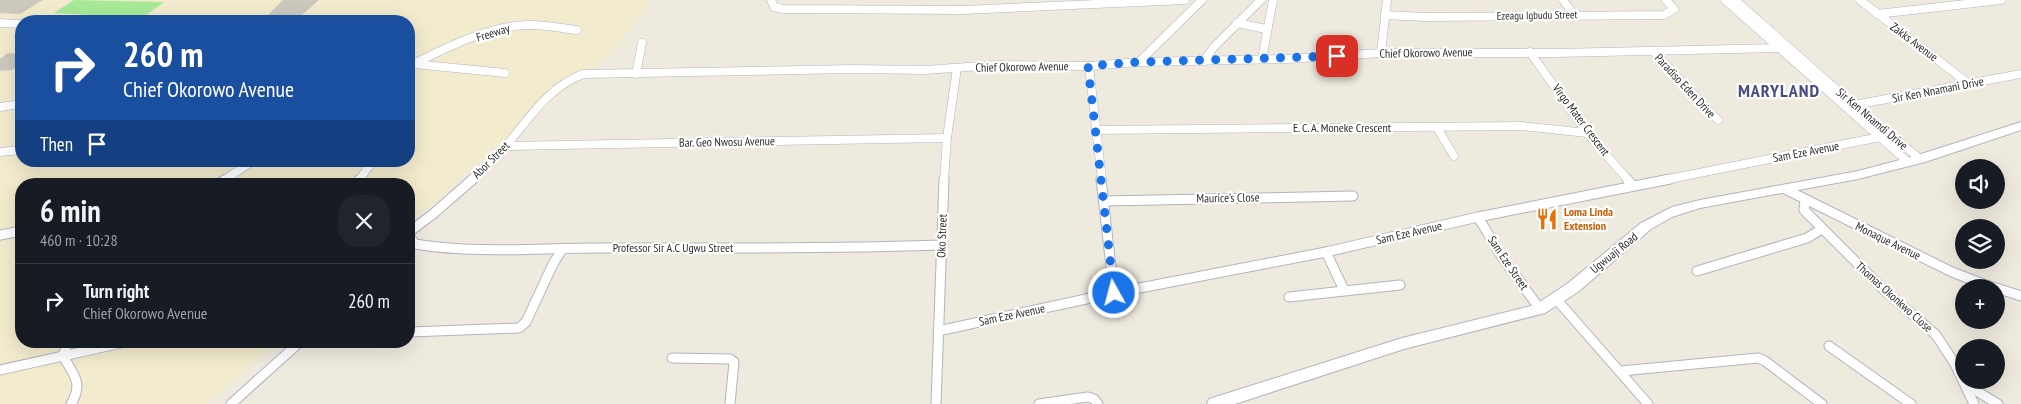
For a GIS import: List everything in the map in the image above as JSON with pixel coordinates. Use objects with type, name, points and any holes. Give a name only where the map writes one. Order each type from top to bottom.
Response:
[{"type":"main road","name":"Ugwuaji Road","points":[[1215,404],[1402,344],[1540,309],[1557,300],[1614,251],[1663,216],[1700,204],[1858,175],[1914,160],[2021,126]]},
{"type":"street","points":[[771,0],[774,7],[783,9],[916,10],[1131,4],[1185,0]]},
{"type":"street","points":[[1139,62],[1202,0]]},
{"type":"street","points":[[1204,61],[1212,48],[1262,0]]},
{"type":"street","points":[[1262,59],[1266,28],[1273,0]]},
{"type":"street","points":[[1381,53],[1387,0]]},
{"type":"street","points":[[1563,0],[1574,15]]},
{"type":"street","name":"Ezeagu Igbudu Street","points":[[1385,15],[1424,17],[1664,15],[1674,10],[1666,0]]},
{"type":"street","name":"Sir Ken Nnamdi Drive","points":[[1725,0],[1880,137],[1914,160]]},
{"type":"street","name":"Sir Ken Nnamdi Drive","points":[[1735,0],[1914,160]]},
{"type":"street","name":"Zakks Avenue","points":[[1860,0],[1969,84]]},
{"type":"street","points":[[1877,14],[2001,0]]},
{"type":"street","points":[[1736,10],[1746,10]]},
{"type":"street","points":[[1237,22],[1266,28]]},
{"type":"street","points":[[0,23],[15,24]]},
{"type":"street","name":"Freeway","points":[[415,63],[449,47],[514,26],[539,25],[577,30]]},
{"type":"street","points":[[636,74],[642,43]]},
{"type":"street","name":"Chief Okorowo Avenue","points":[[565,80],[583,74],[957,68],[995,65],[1088,66],[1139,62],[1262,59],[1381,53],[1653,52],[1779,48]]},
{"type":"street","name":"Virgo Mater Crescent","points":[[1530,52],[1587,133],[1633,186]]},
{"type":"street","name":"Paradiso Eden Drive","points":[[1653,52],[1718,120]]},
{"type":"street","points":[[415,65],[505,74]]},
{"type":"street","points":[[1088,66],[1114,293]]},
{"type":"street","name":"Oko Street","points":[[936,404],[947,138],[957,68]]},
{"type":"street","name":"Sir Ken Nnamani Drive","points":[[1854,105],[2021,74]]},
{"type":"street","name":"Abor Street","points":[[415,228],[432,215],[507,146],[523,121],[565,80]]},
{"type":"street","points":[[0,107],[15,105]]},
{"type":"street","name":"E. C. A. Moneke Crescent","points":[[1096,130],[1522,126],[1587,133]]},
{"type":"street","points":[[1437,128],[1454,156]]},
{"type":"street","name":"Sam Eze Avenue","points":[[938,331],[1114,293],[1326,252],[1478,217],[1880,137]]},
{"type":"street","name":"Bar. Geo Nwosu Avenue","points":[[507,146],[947,138]]},
{"type":"street","points":[[0,152],[15,151]]},
{"type":"street","points":[[227,178],[243,167]]},
{"type":"street","points":[[360,178],[369,167]]},
{"type":"street","name":"Monaque Avenue","points":[[1785,189],[1952,272],[1971,279]]},
{"type":"street","name":"Maurice's Close","points":[[1104,200],[1353,196]]},
{"type":"street","name":"Thomas Okonkwo Close","points":[[1805,200],[1804,210],[1884,290],[1936,335],[1945,347],[1955,366]]},
{"type":"street","name":"Sam Eze Street","points":[[1478,217],[1502,257],[1540,309]]},
{"type":"street","points":[[1696,271],[1807,238],[1822,229]]},
{"type":"street","points":[[0,235],[15,232]]},
{"type":"street","name":"Professor Sir A.C Ugwu Street","points":[[415,244],[438,249],[475,251],[563,248],[860,248],[942,245]]},
{"type":"street","points":[[415,332],[519,328],[526,322],[553,264],[563,248]]},
{"type":"street","points":[[1326,252],[1344,290]]},
{"type":"street","points":[[1289,296],[1400,285]]},
{"type":"street","name":"Monaque Avenue","points":[[2005,291],[2021,296]]},
{"type":"street","points":[[1557,300],[1648,404]]},
{"type":"street","points":[[1829,346],[1910,404]]},
{"type":"street","points":[[63,356],[66,348]]},
{"type":"street","points":[[0,370],[99,348]]},
{"type":"street","points":[[231,404],[293,348]]},
{"type":"street","points":[[63,356],[79,384],[77,394],[71,404]]},
{"type":"street","points":[[672,358],[730,359],[734,362],[730,404]]},
{"type":"street","points":[[1620,371],[1758,358],[1822,404]]},
{"type":"street","name":"Thomas Okonkwo Close","points":[[1966,389],[1974,404]]},
{"type":"street","points":[[1972,389],[1998,404]]},
{"type":"street","points":[[1039,404],[1088,397],[1094,399],[1098,404]]},
{"type":"shaded area","points":[[0,0],[651,0],[609,56],[497,146],[415,219],[415,178],[15,178],[15,348],[269,348],[207,404],[0,404]]},
{"type":"green space","points":[[74,0],[164,2],[146,15],[54,13]]},
{"type":"building","points":[[0,0],[43,0],[20,14],[0,13]]},
{"type":"building","points":[[283,0],[319,0],[302,15],[268,15]]},
{"type":"building","points":[[8,53],[15,54],[15,68],[0,71],[0,59]]},
{"type":"place","name":"Loma Linda Extension","points":[[1547,219]]},
{"type":"district","name":"MARYLAND","points":[[1779,91]]},
{"type":"route","points":[[1114,293],[1088,66],[1139,62],[1337,56]]}]
